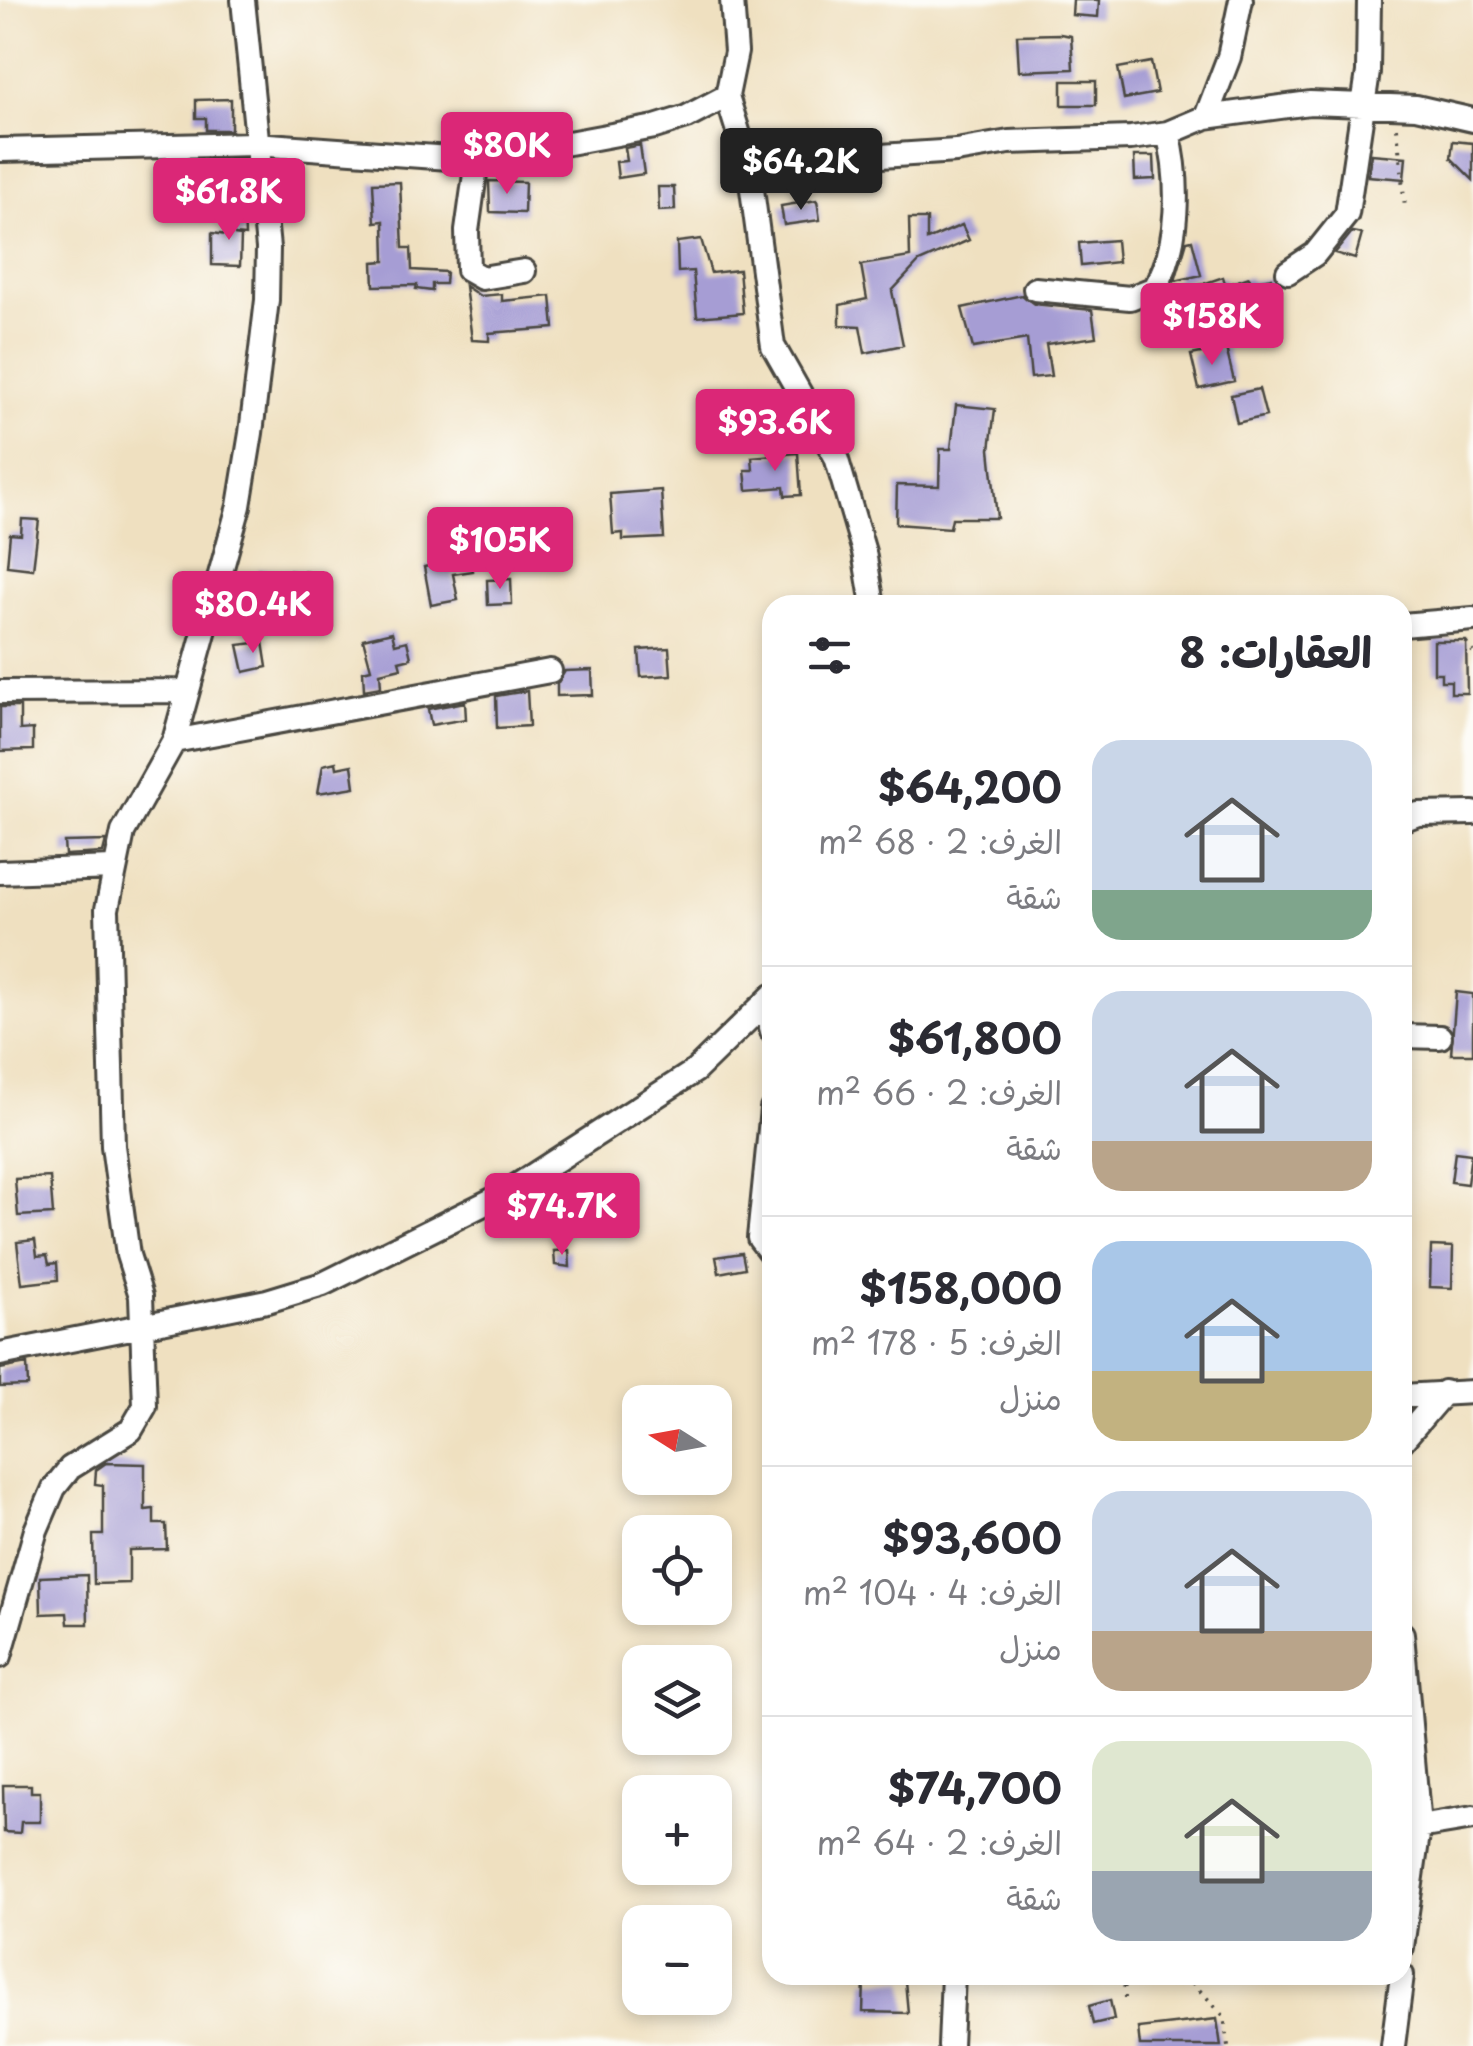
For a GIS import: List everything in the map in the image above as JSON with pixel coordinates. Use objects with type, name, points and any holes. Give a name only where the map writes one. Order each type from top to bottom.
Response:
[{"type":"street","points":[[0,1656],[36,1530],[54,1488],[70,1468],[131,1430],[140,1418],[146,1369],[140,1296],[128,1255],[113,1146],[108,946],[113,868],[123,832],[174,741],[239,506],[261,365],[268,248],[242,0]]},
{"type":"street","points":[[732,0],[736,52],[727,96],[749,167],[773,346],[836,456],[864,552],[871,595]]},
{"type":"street","points":[[1206,118],[1229,57],[1240,0]]},
{"type":"street","points":[[1288,272],[1315,254],[1346,214],[1363,106],[1370,0]]},
{"type":"street","points":[[0,150],[255,144],[478,160],[655,127],[687,117],[727,96]]},
{"type":"street","points":[[749,167],[812,153],[881,156],[956,151],[1009,142],[1115,140],[1168,133],[1206,118],[1310,104],[1394,106],[1473,120]]},
{"type":"street","points":[[1035,289],[1130,298],[1155,288],[1168,250],[1176,182],[1168,133]]},
{"type":"street","points":[[478,160],[468,230],[468,270],[482,278],[524,272]]},
{"type":"street","points":[[1412,624],[1473,620]]},
{"type":"street","points":[[174,741],[550,671]]},
{"type":"street","points":[[0,692],[185,691]]},
{"type":"street","points":[[1412,816],[1473,813]]},
{"type":"street","points":[[0,872],[113,868]]},
{"type":"street","points":[[0,1354],[267,1301],[324,1284],[504,1194],[695,1071],[762,1006]]},
{"type":"street","points":[[1412,1036],[1440,1036]]},
{"type":"street","points":[[762,1203],[758,1238],[762,1243]]},
{"type":"street","points":[[1412,1429],[1444,1392]]},
{"type":"street","points":[[1412,1395],[1473,1392]]},
{"type":"street","points":[[1412,1755],[1418,1827],[1412,1850]]},
{"type":"street","points":[[1418,1827],[1473,1818]]},
{"type":"street","points":[[950,2046],[952,1985]]},
{"type":"street","points":[[1393,2046],[1401,1985]]},
{"type":"path","points":[[1394,106],[1405,208]]},
{"type":"path","points":[[1124,1985],[1125,1998]]},
{"type":"path","points":[[1195,1985],[1224,2016],[1228,2046]]},
{"type":"building","points":[[1073,0],[1099,0],[1098,17],[1072,15]]},
{"type":"building","points":[[1017,35],[1071,36],[1073,69],[1019,71]]},
{"type":"building","points":[[1151,62],[1157,93],[1124,99],[1118,68]]},
{"type":"building","points":[[1062,81],[1096,81],[1096,105],[1062,105]]},
{"type":"building","points":[[231,99],[231,130],[206,130],[206,118],[196,118],[196,100]]},
{"type":"building","points":[[1453,141],[1473,143],[1473,180],[1451,158]]},
{"type":"building","points":[[640,145],[644,174],[618,178],[616,162],[627,161],[625,148]]},
{"type":"building","points":[[1371,154],[1406,157],[1404,179],[1368,176]]},
{"type":"building","points":[[1134,156],[1154,156],[1155,179],[1135,180]]},
{"type":"building","points":[[244,159],[245,166],[206,166],[206,160]]},
{"type":"building","points":[[489,181],[525,182],[524,213],[490,212]]},
{"type":"building","points":[[400,182],[403,248],[411,248],[412,270],[446,272],[445,284],[432,284],[432,291],[416,289],[417,285],[374,286],[373,262],[385,261],[384,221],[375,222],[373,183]]},
{"type":"building","points":[[658,187],[674,187],[675,210],[659,211]]},
{"type":"building","points":[[817,200],[820,220],[784,225],[781,206]]},
{"type":"building","points":[[227,215],[244,215],[245,236],[234,235],[241,236],[240,266],[212,265],[212,233],[227,235]]},
{"type":"building","points":[[909,219],[927,219],[927,240],[962,225],[969,240],[919,262],[892,291],[903,345],[865,353],[860,326],[840,325],[840,305],[867,299],[861,265],[910,257]]},
{"type":"building","points":[[1352,232],[1362,234],[1355,259],[1335,253]]},
{"type":"building","points":[[701,239],[711,273],[739,270],[743,313],[697,317],[693,271],[678,272],[677,242]]},
{"type":"building","points":[[1116,240],[1118,262],[1081,266],[1079,243]]},
{"type":"building","points":[[1192,240],[1201,275],[1175,281],[1187,241]]},
{"type":"building","points":[[1223,277],[1230,299],[1199,310],[1191,288]]},
{"type":"building","points":[[1249,277],[1251,282],[1272,278],[1275,294],[1247,300],[1234,308],[1226,285]]},
{"type":"building","points":[[465,286],[480,296],[502,294],[502,301],[551,296],[554,328],[489,333],[489,341],[472,340]]},
{"type":"building","points":[[1022,295],[1034,304],[1092,310],[1096,337],[1046,344],[1051,376],[1031,378],[1027,339],[973,348],[962,308]]},
{"type":"building","points":[[1226,348],[1234,381],[1199,389],[1191,355]]},
{"type":"building","points":[[1259,389],[1266,416],[1237,423],[1231,395]]},
{"type":"building","points":[[956,405],[995,409],[990,449],[997,518],[952,518],[950,528],[896,524],[897,485],[939,486],[940,449],[951,449]]},
{"type":"building","points":[[798,453],[801,495],[785,496],[784,487],[747,490],[745,470],[753,470],[752,457]]},
{"type":"building","points":[[661,490],[664,538],[623,540],[623,533],[613,534],[610,494]]},
{"type":"building","points":[[22,519],[39,520],[33,569],[7,566],[10,534],[21,535]]},
{"type":"building","points":[[462,546],[462,555],[471,553],[473,571],[453,574],[458,600],[431,605],[424,567],[442,563],[440,548]]},
{"type":"building","points":[[258,569],[307,572],[306,590],[299,589],[297,613],[249,610],[250,587],[257,587]]},
{"type":"building","points":[[511,579],[512,604],[488,605],[487,580]]},
{"type":"building","points":[[392,632],[395,644],[407,641],[411,658],[399,661],[401,668],[380,673],[381,687],[364,690],[363,671],[371,669],[363,639]]},
{"type":"building","points":[[1434,641],[1466,641],[1467,693],[1451,693],[1451,681],[1441,681],[1441,673],[1434,673]]},
{"type":"building","points":[[263,642],[267,667],[244,672],[238,645]]},
{"type":"building","points":[[669,648],[671,675],[641,677],[639,650]]},
{"type":"building","points":[[592,670],[593,695],[557,696],[557,684],[565,671]]},
{"type":"building","points":[[527,691],[529,726],[497,728],[496,696]]},
{"type":"building","points":[[465,702],[466,719],[431,725],[428,709]]},
{"type":"building","points":[[0,707],[20,707],[20,730],[33,729],[33,750],[0,751]]},
{"type":"building","points":[[336,762],[337,768],[352,765],[355,787],[318,793],[323,765]]},
{"type":"building","points":[[106,841],[103,853],[65,855],[64,842]]},
{"type":"building","points":[[1456,992],[1473,994],[1473,1054],[1451,1054]]},
{"type":"building","points":[[1455,1152],[1471,1154],[1467,1184],[1451,1182]]},
{"type":"building","points":[[50,1177],[53,1214],[18,1216],[15,1179]]},
{"type":"building","points":[[35,1240],[37,1256],[47,1255],[49,1264],[57,1263],[58,1280],[22,1284],[17,1242]]},
{"type":"building","points":[[1431,1246],[1453,1247],[1452,1288],[1430,1287]]},
{"type":"building","points":[[569,1250],[570,1267],[555,1265],[554,1251]]},
{"type":"building","points":[[742,1253],[745,1268],[719,1273],[716,1257]]},
{"type":"building","points":[[27,1364],[28,1386],[0,1387],[0,1369]]},
{"type":"building","points":[[106,1463],[145,1464],[145,1510],[154,1509],[154,1524],[166,1524],[167,1549],[129,1550],[129,1583],[94,1584],[93,1535],[103,1535],[103,1485],[95,1484],[96,1470]]},
{"type":"building","points":[[87,1575],[88,1624],[68,1624],[67,1613],[41,1614],[40,1577]]},
{"type":"building","points":[[3,1785],[31,1785],[31,1792],[40,1792],[40,1822],[21,1822],[20,1833],[4,1832]]},
{"type":"building","points":[[864,1985],[905,1985],[908,2013],[863,2012]]},
{"type":"building","points":[[1110,2000],[1114,2019],[1093,2024],[1089,2006]]},
{"type":"building","points":[[1217,2019],[1221,2046],[1140,2046],[1138,2028]]}]
